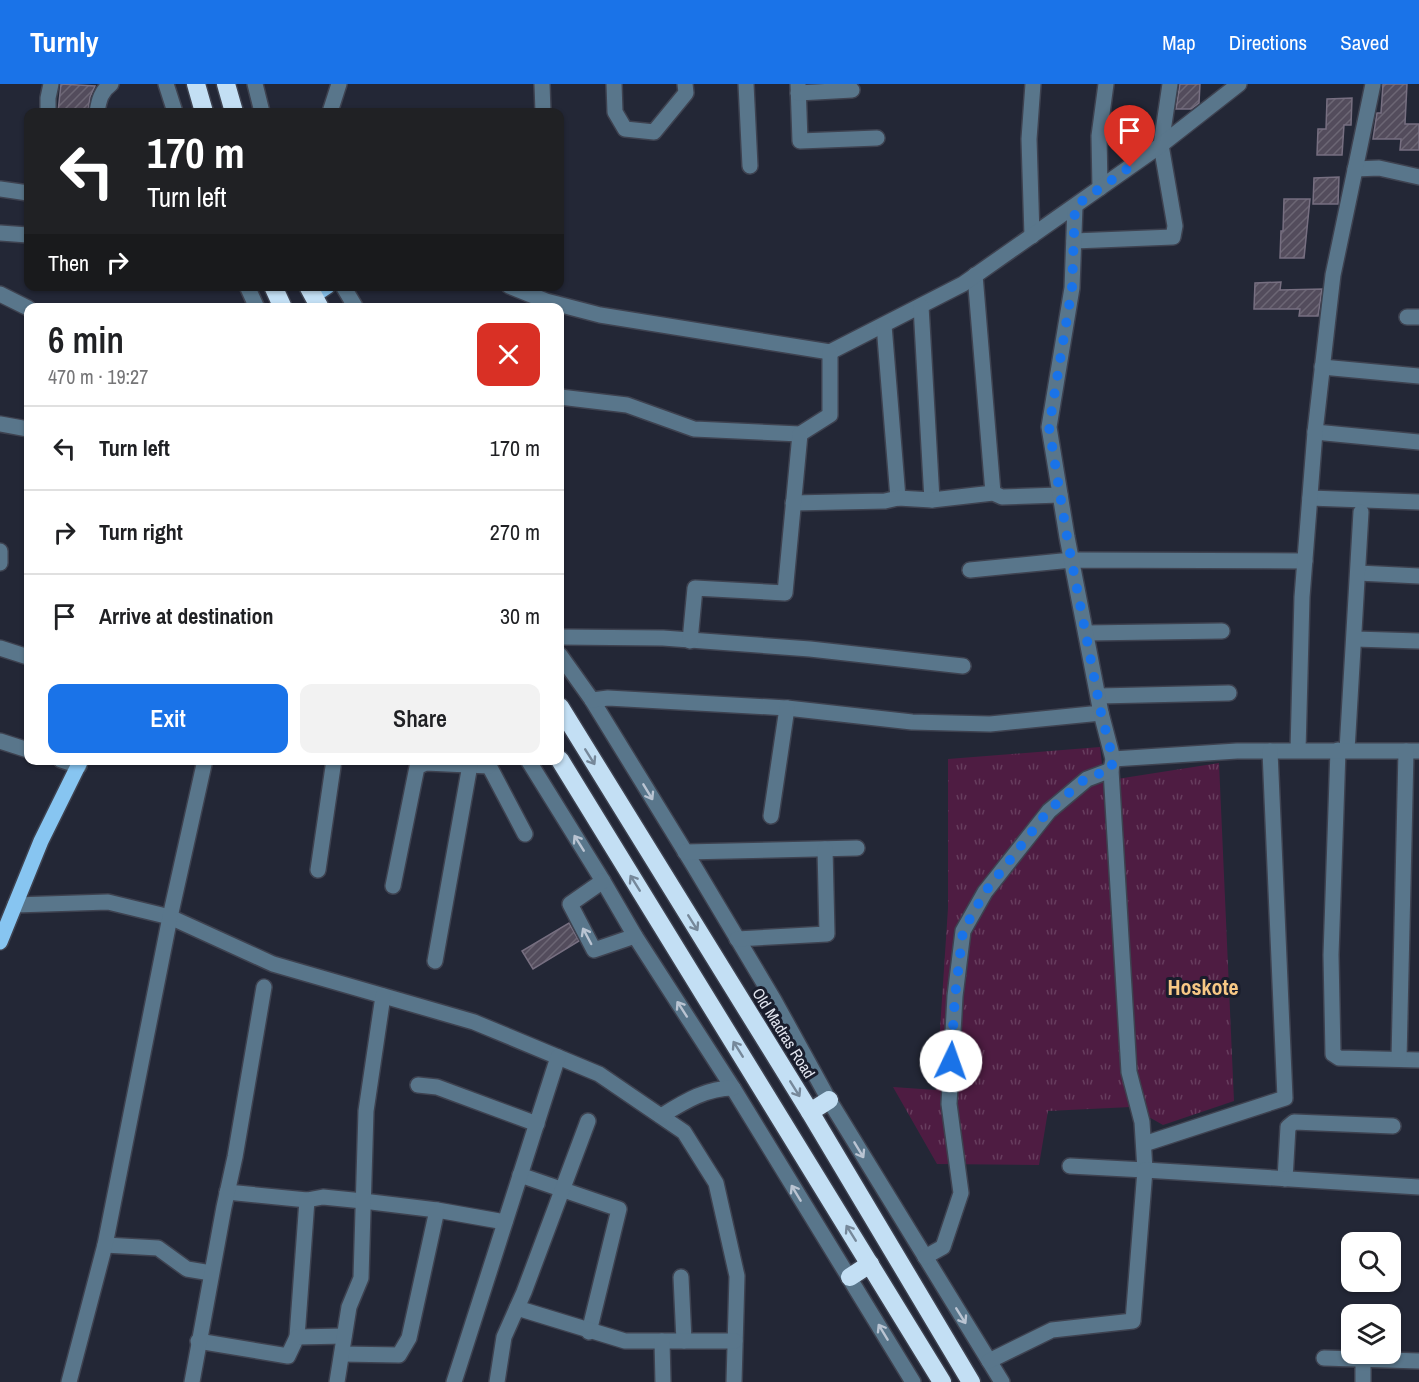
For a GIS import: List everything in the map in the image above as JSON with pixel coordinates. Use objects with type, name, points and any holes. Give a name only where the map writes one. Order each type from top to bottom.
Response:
[{"type":"highway","points":[[196,84],[203,108]]},
{"type":"highway","points":[[226,84],[233,108]]},
{"type":"highway","name":"Old Madras Road","points":[[564,713],[810,1112],[972,1382]]},
{"type":"highway","points":[[563,765],[942,1382]]},
{"type":"highway","points":[[810,1112],[829,1100]]},
{"type":"highway","points":[[850,1277],[870,1264]]},
{"type":"main road","points":[[0,942],[41,841],[79,765]]},
{"type":"street","points":[[48,108],[51,84]]},
{"type":"street","points":[[98,108],[99,98],[111,84]]},
{"type":"street","points":[[166,84],[174,108]]},
{"type":"street","points":[[255,84],[261,108]]},
{"type":"street","points":[[331,108],[339,84]]},
{"type":"street","points":[[542,84],[543,108]]},
{"type":"street","points":[[614,84],[615,112],[625,129],[654,132],[686,93],[685,84]]},
{"type":"street","points":[[746,84],[750,166]]},
{"type":"street","points":[[1032,236],[1029,139],[1033,84]]},
{"type":"street","points":[[1100,188],[1099,136],[1106,84]]},
{"type":"street","points":[[1074,241],[1173,237],[1175,226],[1161,145],[1170,84]]},
{"type":"street","points":[[564,306],[600,315],[830,352],[963,284],[1161,145],[1239,84]]},
{"type":"street","points":[[1298,750],[1305,561],[1322,367],[1333,275],[1373,84]]},
{"type":"street","points":[[852,90],[798,88],[800,141],[877,138]]},
{"type":"street","points":[[1355,169],[1379,168],[1419,177]]},
{"type":"street","points":[[0,189],[24,193]]},
{"type":"street","points":[[989,1361],[1052,1330],[1133,1321],[1145,1170],[1142,1122],[1130,1072],[1112,765],[1049,427],[1072,288],[1075,206]]},
{"type":"street","points":[[0,233],[24,235]]},
{"type":"street","points":[[975,275],[993,494]]},
{"type":"street","points":[[521,291],[554,303]]},
{"type":"street","points":[[0,294],[24,306]]},
{"type":"street","points":[[921,306],[932,500]]},
{"type":"street","points":[[884,325],[897,498]]},
{"type":"street","points":[[564,397],[627,405],[694,429],[800,434],[830,415],[830,352]]},
{"type":"street","points":[[1322,367],[1419,376]]},
{"type":"street","points":[[0,424],[24,428]]},
{"type":"street","points":[[1315,432],[1419,442]]},
{"type":"street","points":[[690,641],[695,588],[785,593],[800,434]]},
{"type":"street","points":[[793,503],[885,501],[897,498],[932,500],[993,494],[1002,497],[1060,495]]},
{"type":"street","points":[[1310,498],[1419,502]]},
{"type":"street","points":[[1361,512],[1355,639],[1343,750],[1331,955],[1333,1054],[1340,1058],[1419,1060]]},
{"type":"street","points":[[0,551],[0,563]]},
{"type":"street","points":[[970,570],[1072,560],[1305,561]]},
{"type":"street","points":[[1358,573],[1419,576]]},
{"type":"street","points":[[1086,633],[1222,631]]},
{"type":"street","points":[[564,637],[663,638],[810,649],[963,666]]},
{"type":"street","points":[[1355,639],[1419,641]]},
{"type":"street","points":[[0,648],[24,656]]},
{"type":"street","points":[[564,661],[592,700],[685,852],[774,1000],[829,1100],[1002,1382]]},
{"type":"street","points":[[1099,696],[1229,693]]},
{"type":"street","points":[[592,700],[608,698],[787,708],[912,722],[990,724],[1101,713]]},
{"type":"street","points":[[771,816],[787,708]]},
{"type":"street","points":[[0,741],[24,749]]},
{"type":"street","points":[[925,1257],[943,1247],[961,1193],[950,1104],[955,996],[963,931],[985,892],[1048,811],[1086,778],[1112,765],[1237,751],[1412,751],[1399,1059]]},
{"type":"street","points":[[1144,1144],[1285,1098],[1270,751]]},
{"type":"street","points":[[69,1382],[105,1245],[170,917],[204,765]]},
{"type":"street","points":[[318,870],[333,765]]},
{"type":"street","points":[[393,886],[417,767],[422,765]]},
{"type":"street","points":[[435,961],[470,765]]},
{"type":"street","points":[[488,765],[525,834]]},
{"type":"street","points":[[531,765],[913,1382]]},
{"type":"street","points":[[685,852],[857,848]]},
{"type":"street","points":[[737,939],[827,934],[825,849]]},
{"type":"street","points":[[603,881],[570,904],[594,950],[635,936]]},
{"type":"street","points":[[15,905],[108,902],[170,917],[273,964],[474,1022],[599,1074],[684,1132],[716,1183],[737,1276],[734,1382]]},
{"type":"street","points":[[192,1382],[198,1341],[235,1157],[264,987]]},
{"type":"street","points":[[337,1382],[349,1307],[362,1278],[366,1111],[383,996]]},
{"type":"street","points":[[454,1382],[558,1057]]},
{"type":"street","points":[[418,1085],[437,1087],[537,1124]]},
{"type":"street","points":[[661,1116],[712,1090],[733,1088]]},
{"type":"street","points":[[497,1382],[504,1337],[588,1121]]},
{"type":"street","points":[[1285,1179],[1288,1126],[1294,1122],[1394,1126]]},
{"type":"street","points":[[1070,1166],[1419,1187]]},
{"type":"street","points":[[520,1175],[619,1209],[589,1332]]},
{"type":"street","points":[[227,1192],[307,1200],[323,1197],[363,1201],[437,1210],[505,1222]]},
{"type":"street","points":[[198,1341],[288,1356],[297,1337],[307,1200]]},
{"type":"street","points":[[342,1353],[399,1355],[409,1338],[437,1210]]},
{"type":"street","points":[[105,1245],[158,1248],[187,1269],[211,1273]]},
{"type":"street","points":[[681,1277],[684,1341]]},
{"type":"street","points":[[517,1308],[589,1332],[625,1341],[735,1341]]},
{"type":"street","points":[[297,1337],[344,1336]]},
{"type":"street","points":[[662,1341],[663,1382]]},
{"type":"street","points":[[1324,1358],[1341,1358]]},
{"type":"street","points":[[1401,1360],[1419,1361]]},
{"type":"street","points":[[1363,1364],[1363,1382]]},
{"type":"green space","points":[[1100,747],[1104,781],[1219,763],[1234,1101],[1163,1125],[1131,1107],[1048,1111],[1039,1165],[937,1164],[893,1087],[936,1090],[948,908],[948,759]]},
{"type":"building","points":[[61,84],[95,86],[89,108],[58,108]]},
{"type":"building","points":[[1180,84],[1200,84],[1199,103],[1191,109],[1176,109]]},
{"type":"building","points":[[1383,84],[1407,84],[1405,124],[1419,124],[1419,150],[1400,150],[1401,139],[1373,139],[1377,113],[1381,113]]},
{"type":"building","points":[[1352,98],[1351,125],[1344,125],[1342,155],[1317,155],[1318,129],[1326,129],[1327,99]]},
{"type":"building","points":[[1339,177],[1338,204],[1313,204],[1314,178]]},
{"type":"building","points":[[1284,199],[1310,199],[1304,258],[1280,258]]},
{"type":"building","points":[[1281,282],[1280,290],[1322,289],[1318,316],[1299,316],[1300,309],[1254,309],[1255,283]]},
{"type":"building","points":[[569,923],[579,941],[533,969],[522,951]]},
{"type":"district","name":"Hoskote","points":[[1203,987]]},
{"type":"route","points":[[951,1061],[955,996],[963,931],[985,892],[1048,811],[1086,778],[1111,770],[1113,759],[1101,713],[1067,537],[1049,427],[1072,288],[1075,206],[1130,167]]}]
